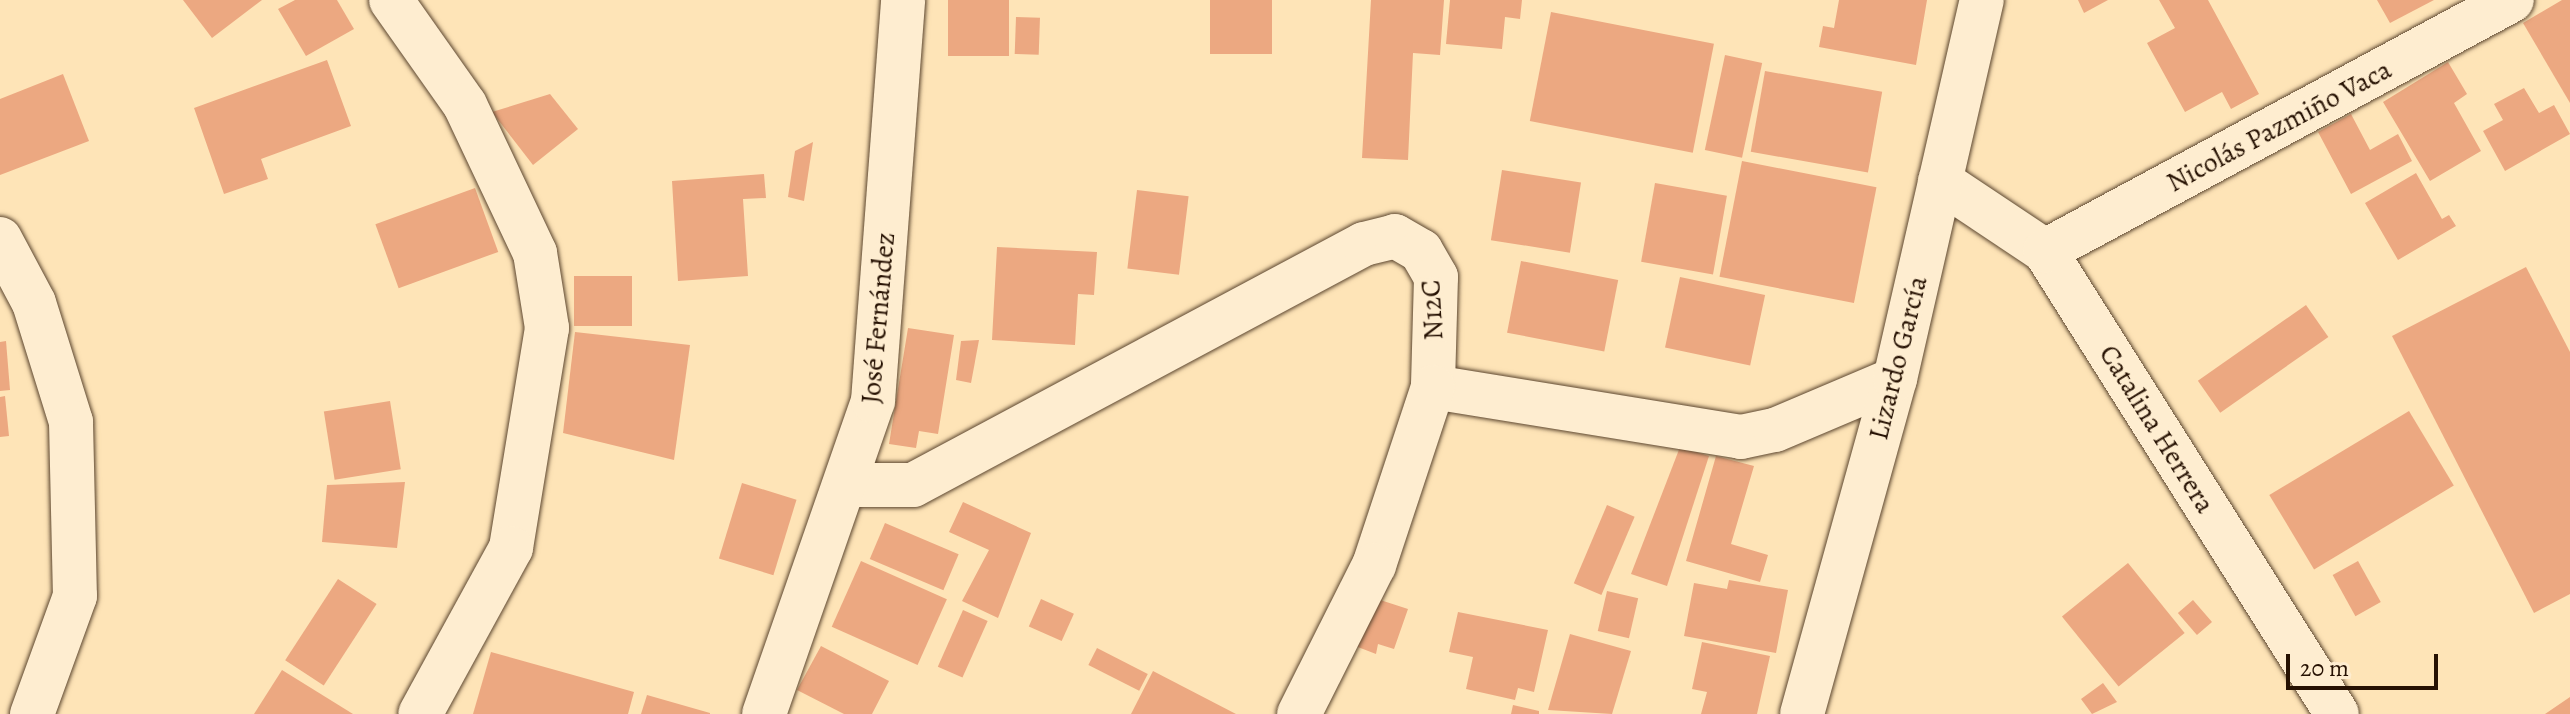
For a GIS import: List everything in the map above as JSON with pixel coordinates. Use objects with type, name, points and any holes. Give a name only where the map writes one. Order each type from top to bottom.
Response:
[{"type":"street","points":[[391,0],[465,105],[535,253],[547,328],[511,548],[420,714]]},
{"type":"street","name":"José Fernández","points":[[764,714],[849,485],[873,401],[903,0]]},
{"type":"street","name":"Lizardo García","points":[[1802,714],[1895,379],[1982,0]]},
{"type":"street","name":"Nicolás Pazmiño Vaca","points":[[2045,251],[2512,0]]},
{"type":"street","name":"Catalina Herrera","points":[[1940,181],[2045,251],[2337,714]]},
{"type":"street","name":"N12C","points":[[849,485],[913,485],[1364,244],[1395,236],[1421,251],[1436,277],[1433,387],[1374,565],[1299,714]]},
{"type":"street","points":[[0,239],[34,303],[71,422],[75,596],[32,714]]},
{"type":"street","points":[[1433,387],[1741,437],[1775,430],[1895,379]]},
{"type":"building","points":[[183,0],[262,0],[212,38]]},
{"type":"building","points":[[295,0],[337,0],[354,29],[306,56],[278,9]]},
{"type":"building","points":[[948,0],[1009,0],[1009,56],[948,56]]},
{"type":"building","points":[[1210,0],[1272,0],[1272,54],[1210,54]]},
{"type":"building","points":[[1371,0],[1444,0],[1440,55],[1413,53],[1408,160],[1362,158]]},
{"type":"building","points":[[1450,0],[1522,0],[1520,19],[1505,17],[1502,49],[1446,44]]},
{"type":"building","points":[[1839,0],[1927,0],[1916,65],[1819,47],[1823,26],[1834,28]]},
{"type":"building","points":[[2078,0],[2108,0],[2084,13]]},
{"type":"building","points":[[2159,0],[2208,0],[2259,94],[2231,109],[2222,92],[2185,112],[2147,43],[2175,28]]},
{"type":"building","points":[[2377,0],[2434,0],[2390,23]]},
{"type":"building","points":[[2562,0],[2570,0],[2570,103],[2523,23]]},
{"type":"building","points":[[1551,12],[1714,44],[1693,153],[1530,121]]},
{"type":"building","points":[[1016,17],[1040,18],[1039,55],[1015,54]]},
{"type":"building","points":[[1725,55],[1762,63],[1742,158],[1705,150]]},
{"type":"building","points":[[327,60],[351,126],[261,159],[268,179],[224,194],[194,108]]},
{"type":"building","points":[[2448,62],[2467,94],[2454,103],[2481,151],[2430,181],[2383,102]]},
{"type":"building","points":[[1765,71],[1882,92],[1868,172],[1751,152]]},
{"type":"building","points":[[63,74],[89,141],[0,175],[0,99]]},
{"type":"building","points":[[2524,88],[2539,113],[2554,105],[2570,134],[2505,171],[2483,131],[2503,120],[2494,104]]},
{"type":"building","points":[[550,94],[578,129],[533,165],[492,112]]},
{"type":"building","points":[[2351,114],[2370,150],[2398,134],[2412,161],[2351,194],[2318,132]]},
{"type":"building","points":[[813,142],[804,201],[788,197],[795,151]]},
{"type":"building","points":[[1742,161],[1876,187],[1854,303],[1719,277]]},
{"type":"building","points":[[1502,170],[1581,183],[1570,253],[1491,240]]},
{"type":"building","points":[[2416,173],[2442,219],[2449,215],[2456,226],[2398,260],[2365,203]]},
{"type":"building","points":[[764,174],[766,198],[743,199],[748,276],[678,281],[672,181]]},
{"type":"building","points":[[1655,183],[1727,196],[1713,274],[1641,262]]},
{"type":"building","points":[[475,188],[498,252],[399,288],[375,224]]},
{"type":"building","points":[[1137,190],[1189,196],[1179,275],[1127,268]]},
{"type":"building","points":[[997,247],[1097,252],[1094,295],[1078,294],[1075,345],[992,340]]},
{"type":"building","points":[[1521,261],[1618,280],[1604,352],[1507,333]]},
{"type":"building","points":[[2526,267],[2570,352],[2570,594],[2534,613],[2392,336]]},
{"type":"building","points":[[574,276],[632,276],[632,326],[574,326]]},
{"type":"building","points":[[1680,277],[1765,295],[1750,366],[1665,347]]},
{"type":"building","points":[[2306,305],[2328,337],[2220,413],[2198,381]]},
{"type":"building","points":[[908,328],[954,335],[938,434],[919,431],[916,448],[889,444]]},
{"type":"building","points":[[575,332],[690,345],[674,460],[563,433]]},
{"type":"building","points":[[979,340],[971,383],[956,380],[961,341]]},
{"type":"building","points":[[6,341],[10,390],[0,391],[0,342]]},
{"type":"building","points":[[5,396],[9,436],[0,437],[0,397]]},
{"type":"building","points":[[390,401],[401,469],[335,480],[324,411]]},
{"type":"building","points":[[2409,411],[2454,486],[2314,570],[2269,495]]},
{"type":"building","points":[[1680,447],[1709,456],[1667,586],[1631,574]]},
{"type":"building","points":[[1716,456],[1754,466],[1731,544],[1768,555],[1760,582],[1686,561]]},
{"type":"building","points":[[405,482],[397,548],[322,542],[327,485]]},
{"type":"building","points":[[742,483],[797,500],[773,575],[719,559]]},
{"type":"building","points":[[963,502],[1031,533],[998,618],[962,601],[989,550],[949,532]]},
{"type":"building","points":[[1607,505],[1635,517],[1601,595],[1574,583]]},
{"type":"building","points":[[885,523],[959,554],[943,590],[870,559]]},
{"type":"building","points":[[861,561],[947,599],[918,665],[832,627]]},
{"type":"building","points":[[2358,561],[2381,602],[2355,616],[2333,575]]},
{"type":"building","points":[[2128,563],[2185,633],[2119,686],[2062,616]]},
{"type":"building","points":[[338,579],[377,604],[324,685],[285,660]]},
{"type":"building","points":[[1729,580],[1788,590],[1776,653],[1684,636],[1694,583],[1727,589]]},
{"type":"building","points":[[1607,591],[1638,598],[1629,638],[1598,631]]},
{"type":"building","points":[[1368,596],[1408,609],[1394,649],[1378,644],[1376,654],[1350,644]]},
{"type":"building","points":[[1041,599],[1074,614],[1062,641],[1029,626]]},
{"type":"building","points":[[2193,600],[2212,622],[2197,635],[2178,613]]},
{"type":"building","points":[[963,610],[988,621],[962,678],[938,667]]},
{"type":"building","points":[[1458,612],[1548,630],[1534,692],[1518,688],[1515,700],[1466,689],[1473,657],[1449,652]]},
{"type":"building","points":[[1570,634],[1631,651],[1612,714],[1548,710]]},
{"type":"building","points":[[1702,642],[1770,656],[1757,714],[1701,714],[1707,692],[1692,689]]},
{"type":"building","points":[[821,646],[889,681],[872,714],[844,714],[797,690]]},
{"type":"building","points":[[1097,648],[1148,674],[1139,691],[1088,665]]},
{"type":"building","points":[[491,652],[634,692],[628,714],[473,714]]},
{"type":"building","points":[[282,670],[353,714],[254,714]]},
{"type":"building","points":[[1153,671],[1236,714],[1131,714]]},
{"type":"building","points":[[2103,683],[2117,702],[2092,714],[2081,699]]},
{"type":"building","points":[[647,695],[710,713],[710,714],[641,714]]},
{"type":"building","points":[[2570,697],[2570,714],[2545,714]]},
{"type":"building","points":[[1513,705],[1539,711],[1539,714],[1511,714]]}]
